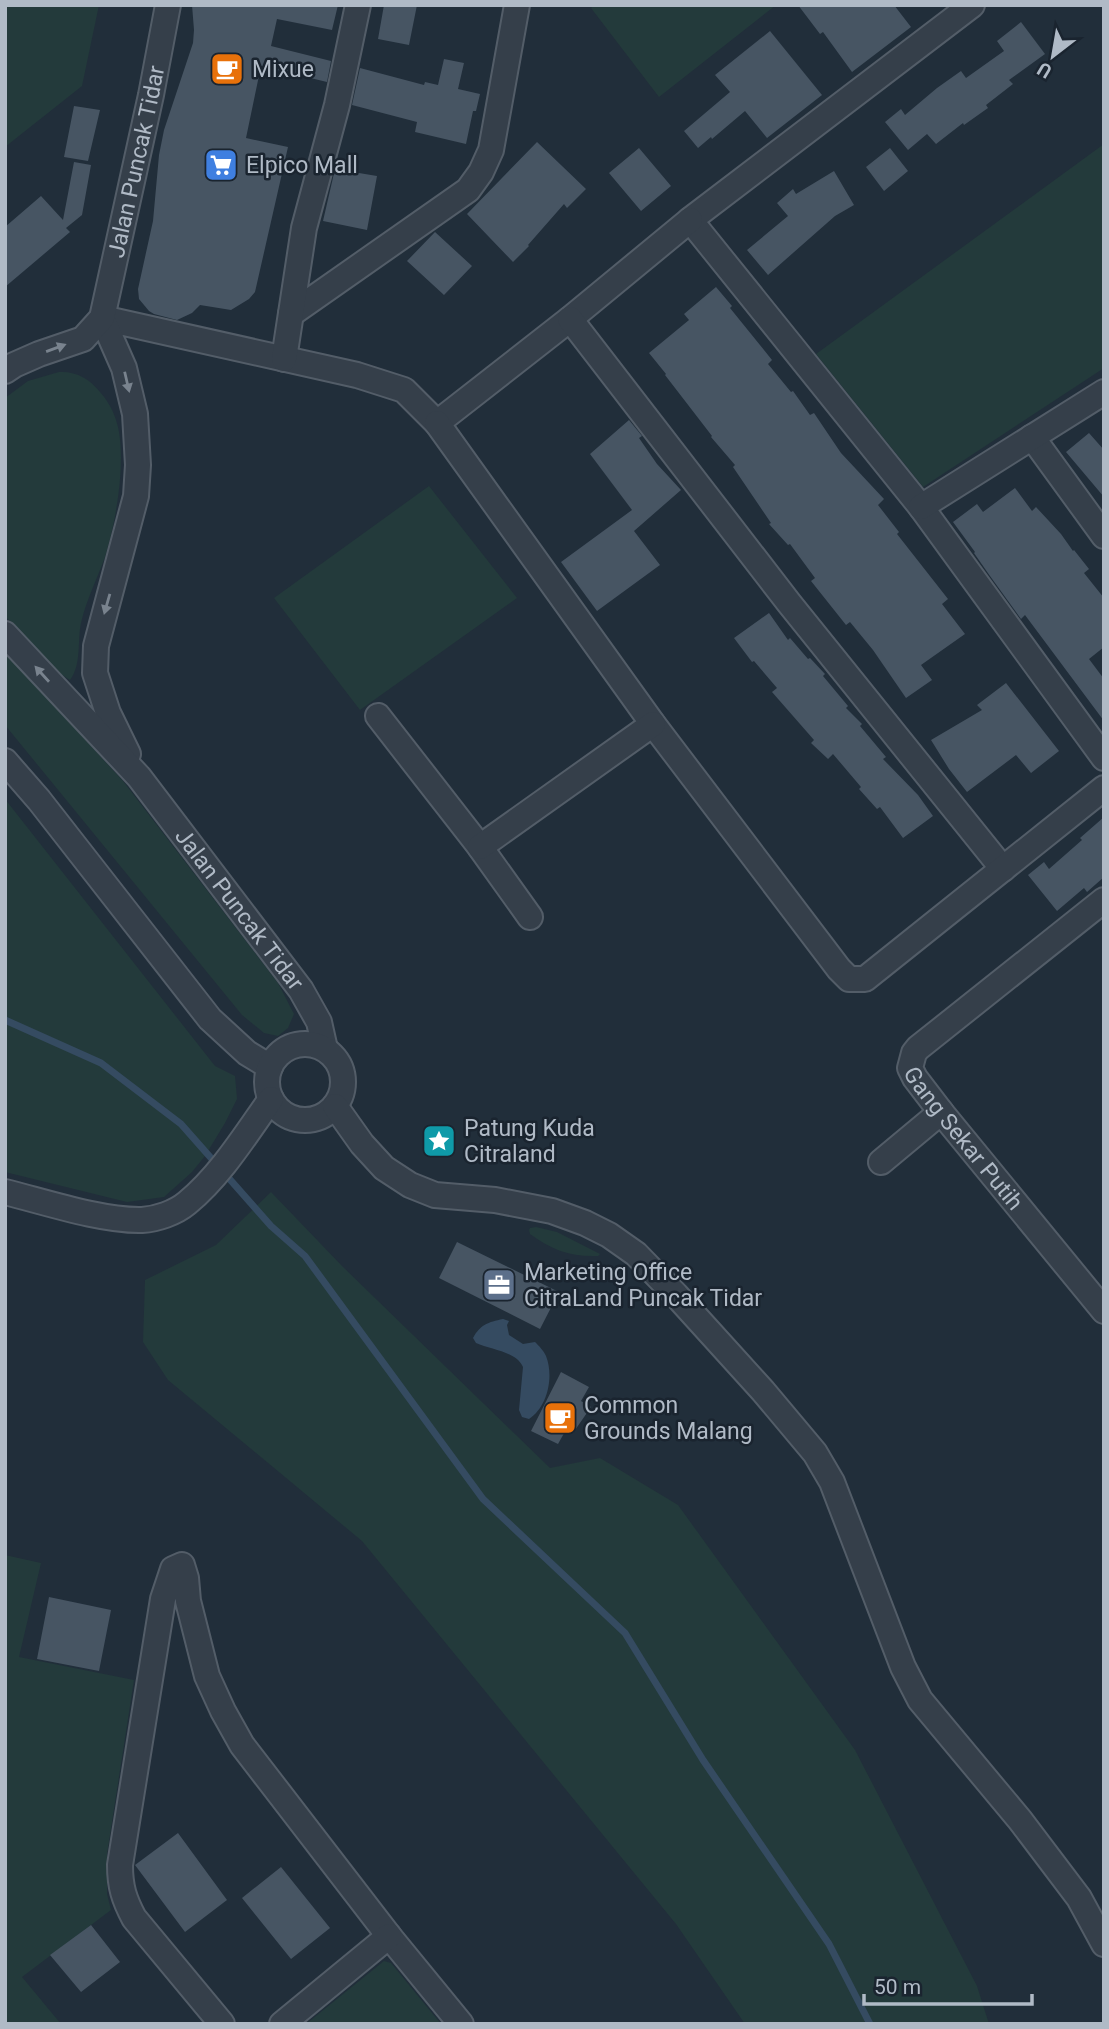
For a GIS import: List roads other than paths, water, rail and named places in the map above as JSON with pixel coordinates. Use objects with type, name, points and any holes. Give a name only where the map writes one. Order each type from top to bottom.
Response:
[{"type":"street","name":"Jalan Puncak Tidar","points":[[139,777],[108,713],[95,673],[96,646],[136,496],[138,465],[135,414],[124,368],[102,318],[169,5]]},
{"type":"street","points":[[284,359],[304,228],[337,105],[358,5]]},
{"type":"street","points":[[291,314],[468,190],[481,173],[491,150],[517,5]]},
{"type":"street","points":[[436,423],[570,319],[690,220],[972,5]]},
{"type":"street","points":[[690,220],[921,507],[1104,758]]},
{"type":"street","points":[[5,371],[38,354],[83,339],[102,318],[356,375],[404,390],[436,423],[653,724],[849,979],[865,979],[1104,788]]},
{"type":"street","points":[[570,319],[789,603],[1003,869]]},
{"type":"street","points":[[921,507],[1104,392]]},
{"type":"street","points":[[1032,437],[1104,536]]},
{"type":"street","name":"Jalan Puncak Tidar","points":[[5,634],[139,777],[300,990],[319,1022],[325,1049]]},
{"type":"street","points":[[62,696],[95,673]]},
{"type":"street","points":[[377,716],[480,847],[530,917]]},
{"type":"street","points":[[480,847],[653,724]]},
{"type":"street","points":[[5,761],[39,800],[210,1019],[238,1045],[270,1067]]},
{"type":"street","name":"Gang Sekar Putih","points":[[1104,900],[914,1053],[910,1068],[941,1112],[1104,1311]]},
{"type":"street","points":[[293,1045],[315,1045],[325,1049],[333,1056],[343,1075],[341,1097],[335,1106],[317,1118],[296,1119],[277,1108],[271,1099],[267,1078],[270,1067],[275,1058],[293,1045]]},
{"type":"street","points":[[5,1192],[105,1217],[143,1220],[165,1216],[186,1205],[205,1185],[271,1099]]},
{"type":"street","points":[[335,1106],[362,1144],[384,1168],[410,1185],[435,1195],[495,1200],[552,1211],[585,1223],[609,1235],[636,1254],[677,1295],[815,1453],[832,1482],[903,1667],[920,1700],[1020,1820],[1079,1898],[1102,1938]]},
{"type":"street","points":[[881,1162],[941,1112]]},
{"type":"street","points":[[222,2024],[134,1918],[124,1900],[120,1884],[120,1865],[163,1599],[173,1569],[182,1566],[207,1676],[242,1745],[389,1937],[461,2024]]},
{"type":"street","points":[[282,2024],[389,1937]]},
{"type":"water","points":[[503,1319],[509,1321],[509,1335],[523,1344],[535,1342],[546,1356],[548,1391],[541,1407],[529,1419],[522,1417],[519,1410],[523,1367],[520,1362],[509,1354],[476,1343],[473,1338],[485,1325]]},
{"type":"waterway","points":[[5,1020],[101,1063],[181,1124],[271,1226],[305,1256],[483,1499],[625,1633],[703,1760],[829,1944],[870,2024]]},
{"type":"place","name":"Mixue","points":[[227,69]]},
{"type":"place","name":"Elpico Mall","points":[[221,165]]},
{"type":"place","name":"Patung Kuda Citraland","points":[[439,1141]]},
{"type":"place","name":"Marketing Office CitraLand Puncak Tidar","points":[[499,1285]]},
{"type":"place","name":"Common Grounds Malang","points":[[560,1418]]}]
